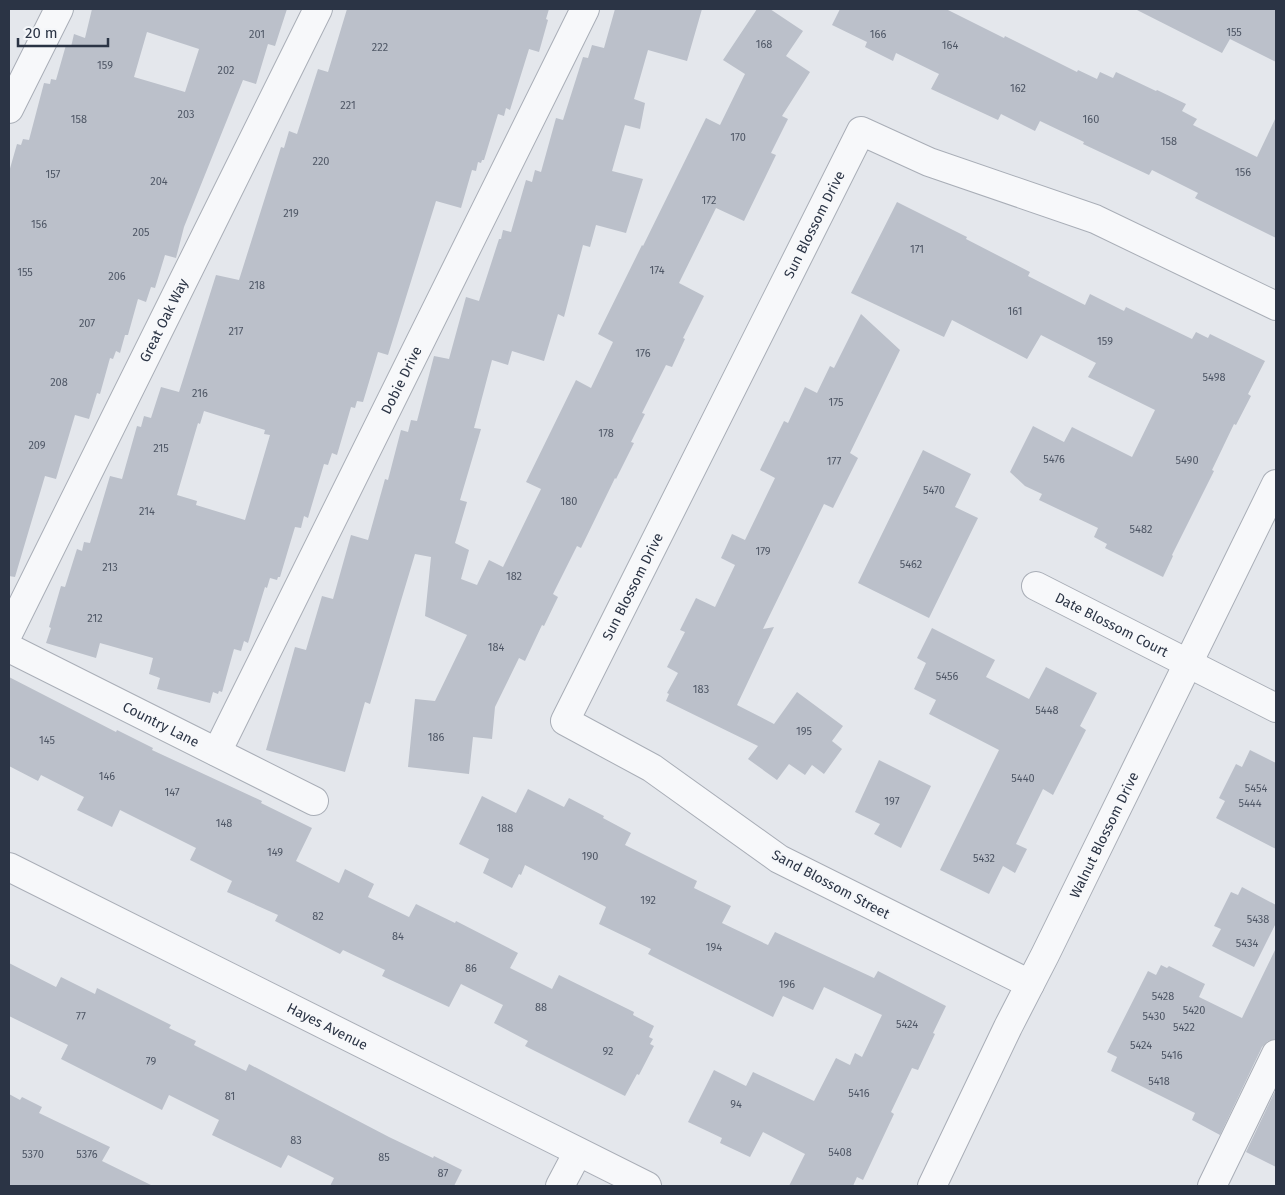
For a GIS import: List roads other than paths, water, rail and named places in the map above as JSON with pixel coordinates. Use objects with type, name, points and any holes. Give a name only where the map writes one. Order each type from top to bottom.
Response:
[{"type":"street","points":[[9,109],[59,9]]},
{"type":"street","name":"Great Oak Way","points":[[9,632],[318,9]]},
{"type":"street","name":"Dobie Drive","points":[[217,752],[584,9]]},
{"type":"street","name":"Sun Blossom Drive","points":[[565,720],[861,131],[929,162],[1095,219],[1276,306]]},
{"type":"street","name":"Walnut Blossom Drive","points":[[932,1186],[1276,484]]},
{"type":"street","name":"Date Blossom Court","points":[[1036,586],[1276,708]]},
{"type":"street","name":"Country Lane","points":[[9,648],[314,801]]},
{"type":"street","name":"Sand Blossom Street","points":[[565,720],[652,768],[779,859],[1030,984]]},
{"type":"street","name":"Hayes Avenue","points":[[9,867],[647,1186]]},
{"type":"street","points":[[1212,1186],[1276,1054]]},
{"type":"street","points":[[560,1186],[578,1152]]}]
